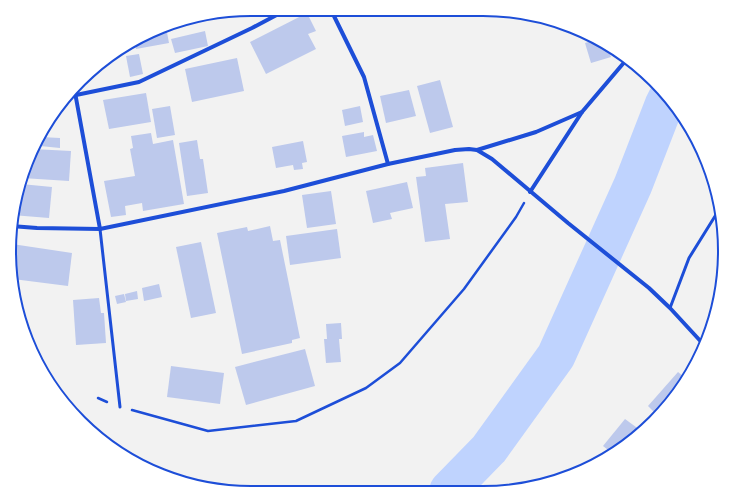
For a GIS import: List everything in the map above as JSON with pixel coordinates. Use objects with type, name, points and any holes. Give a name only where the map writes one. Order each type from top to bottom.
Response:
[{"type":"street","points":[[100,229],[76,95],[139,82],[275,16]]},
{"type":"street","points":[[334,16],[364,77],[388,164]]},
{"type":"street","points":[[530,192],[582,112],[623,63]]},
{"type":"street","points":[[477,150],[536,132],[582,112]]},
{"type":"street","points":[[18,227],[100,229],[284,190],[388,164],[455,150],[477,150],[492,159],[530,192],[649,288],[700,341]]},
{"type":"lane","points":[[670,308],[689,258],[715,215]]},
{"type":"lane","points":[[100,229],[120,407]]},
{"type":"path","points":[[98,398],[120,407],[208,431],[296,421],[366,388],[400,363],[464,289],[516,217],[530,192]]},
{"type":"building","points":[[301,16],[308,16],[316,31],[308,34],[316,49],[266,74],[250,42]]},
{"type":"building","points":[[167,31],[169,43],[136,49],[136,46]]},
{"type":"building","points":[[205,31],[208,46],[175,53],[171,39]]},
{"type":"building","points":[[590,41],[601,47],[610,53],[611,57],[591,63],[585,43]]},
{"type":"building","points":[[139,54],[143,74],[130,77],[126,56]]},
{"type":"building","points":[[237,58],[244,91],[192,102],[185,69]]},
{"type":"building","points":[[440,80],[453,127],[430,133],[417,86]]},
{"type":"building","points":[[409,90],[416,116],[386,123],[380,96]]},
{"type":"building","points":[[146,93],[151,122],[109,129],[103,100]]},
{"type":"building","points":[[170,106],[175,135],[157,138],[152,109]]},
{"type":"building","points":[[360,106],[363,122],[345,126],[342,110]]},
{"type":"building","points":[[364,132],[364,137],[373,135],[377,151],[346,157],[342,136]]},
{"type":"building","points":[[151,133],[153,144],[173,140],[184,204],[143,211],[142,203],[125,206],[126,215],[111,217],[104,181],[135,176],[130,149],[133,148],[131,136]]},
{"type":"building","points":[[45,137],[60,138],[60,148],[40,146]]},
{"type":"building","points":[[197,140],[200,159],[203,159],[208,193],[187,196],[179,143]]},
{"type":"building","points":[[303,141],[307,162],[302,163],[303,169],[294,170],[293,165],[276,168],[272,147]]},
{"type":"building","points":[[39,149],[71,151],[69,181],[27,178]]},
{"type":"building","points":[[463,163],[468,202],[445,204],[450,239],[425,242],[416,177],[426,176],[425,168]]},
{"type":"building","points":[[407,182],[413,208],[390,213],[392,219],[373,223],[366,191]]},
{"type":"building","points":[[25,184],[52,187],[49,218],[19,216]]},
{"type":"building","points":[[331,191],[336,224],[307,228],[302,195]]},
{"type":"building","points":[[270,226],[273,241],[280,240],[300,338],[292,340],[292,343],[242,354],[217,233],[247,227],[248,231]]},
{"type":"building","points":[[337,229],[341,258],[290,265],[286,236]]},
{"type":"building","points":[[201,242],[216,313],[191,318],[176,247]]},
{"type":"building","points":[[16,245],[72,253],[68,286],[18,280]]},
{"type":"building","points":[[159,284],[162,297],[144,301],[142,288]]},
{"type":"building","points":[[137,291],[138,299],[126,301],[125,294]]},
{"type":"building","points":[[124,294],[126,302],[117,304],[115,296]]},
{"type":"building","points":[[99,298],[101,313],[104,313],[106,343],[76,345],[73,300]]},
{"type":"building","points":[[341,323],[342,339],[339,339],[341,362],[326,363],[324,339],[327,339],[326,324]]},
{"type":"building","points":[[305,349],[315,386],[246,405],[235,367]]},
{"type":"building","points":[[171,366],[224,373],[220,404],[167,397]]},
{"type":"building","points":[[678,372],[682,375],[654,412],[648,406]]},
{"type":"building","points":[[625,419],[638,428],[608,450],[603,446]]},
{"type":"waterway","points":[[453,486],[489,449],[556,356],[633,185],[665,103]]}]
